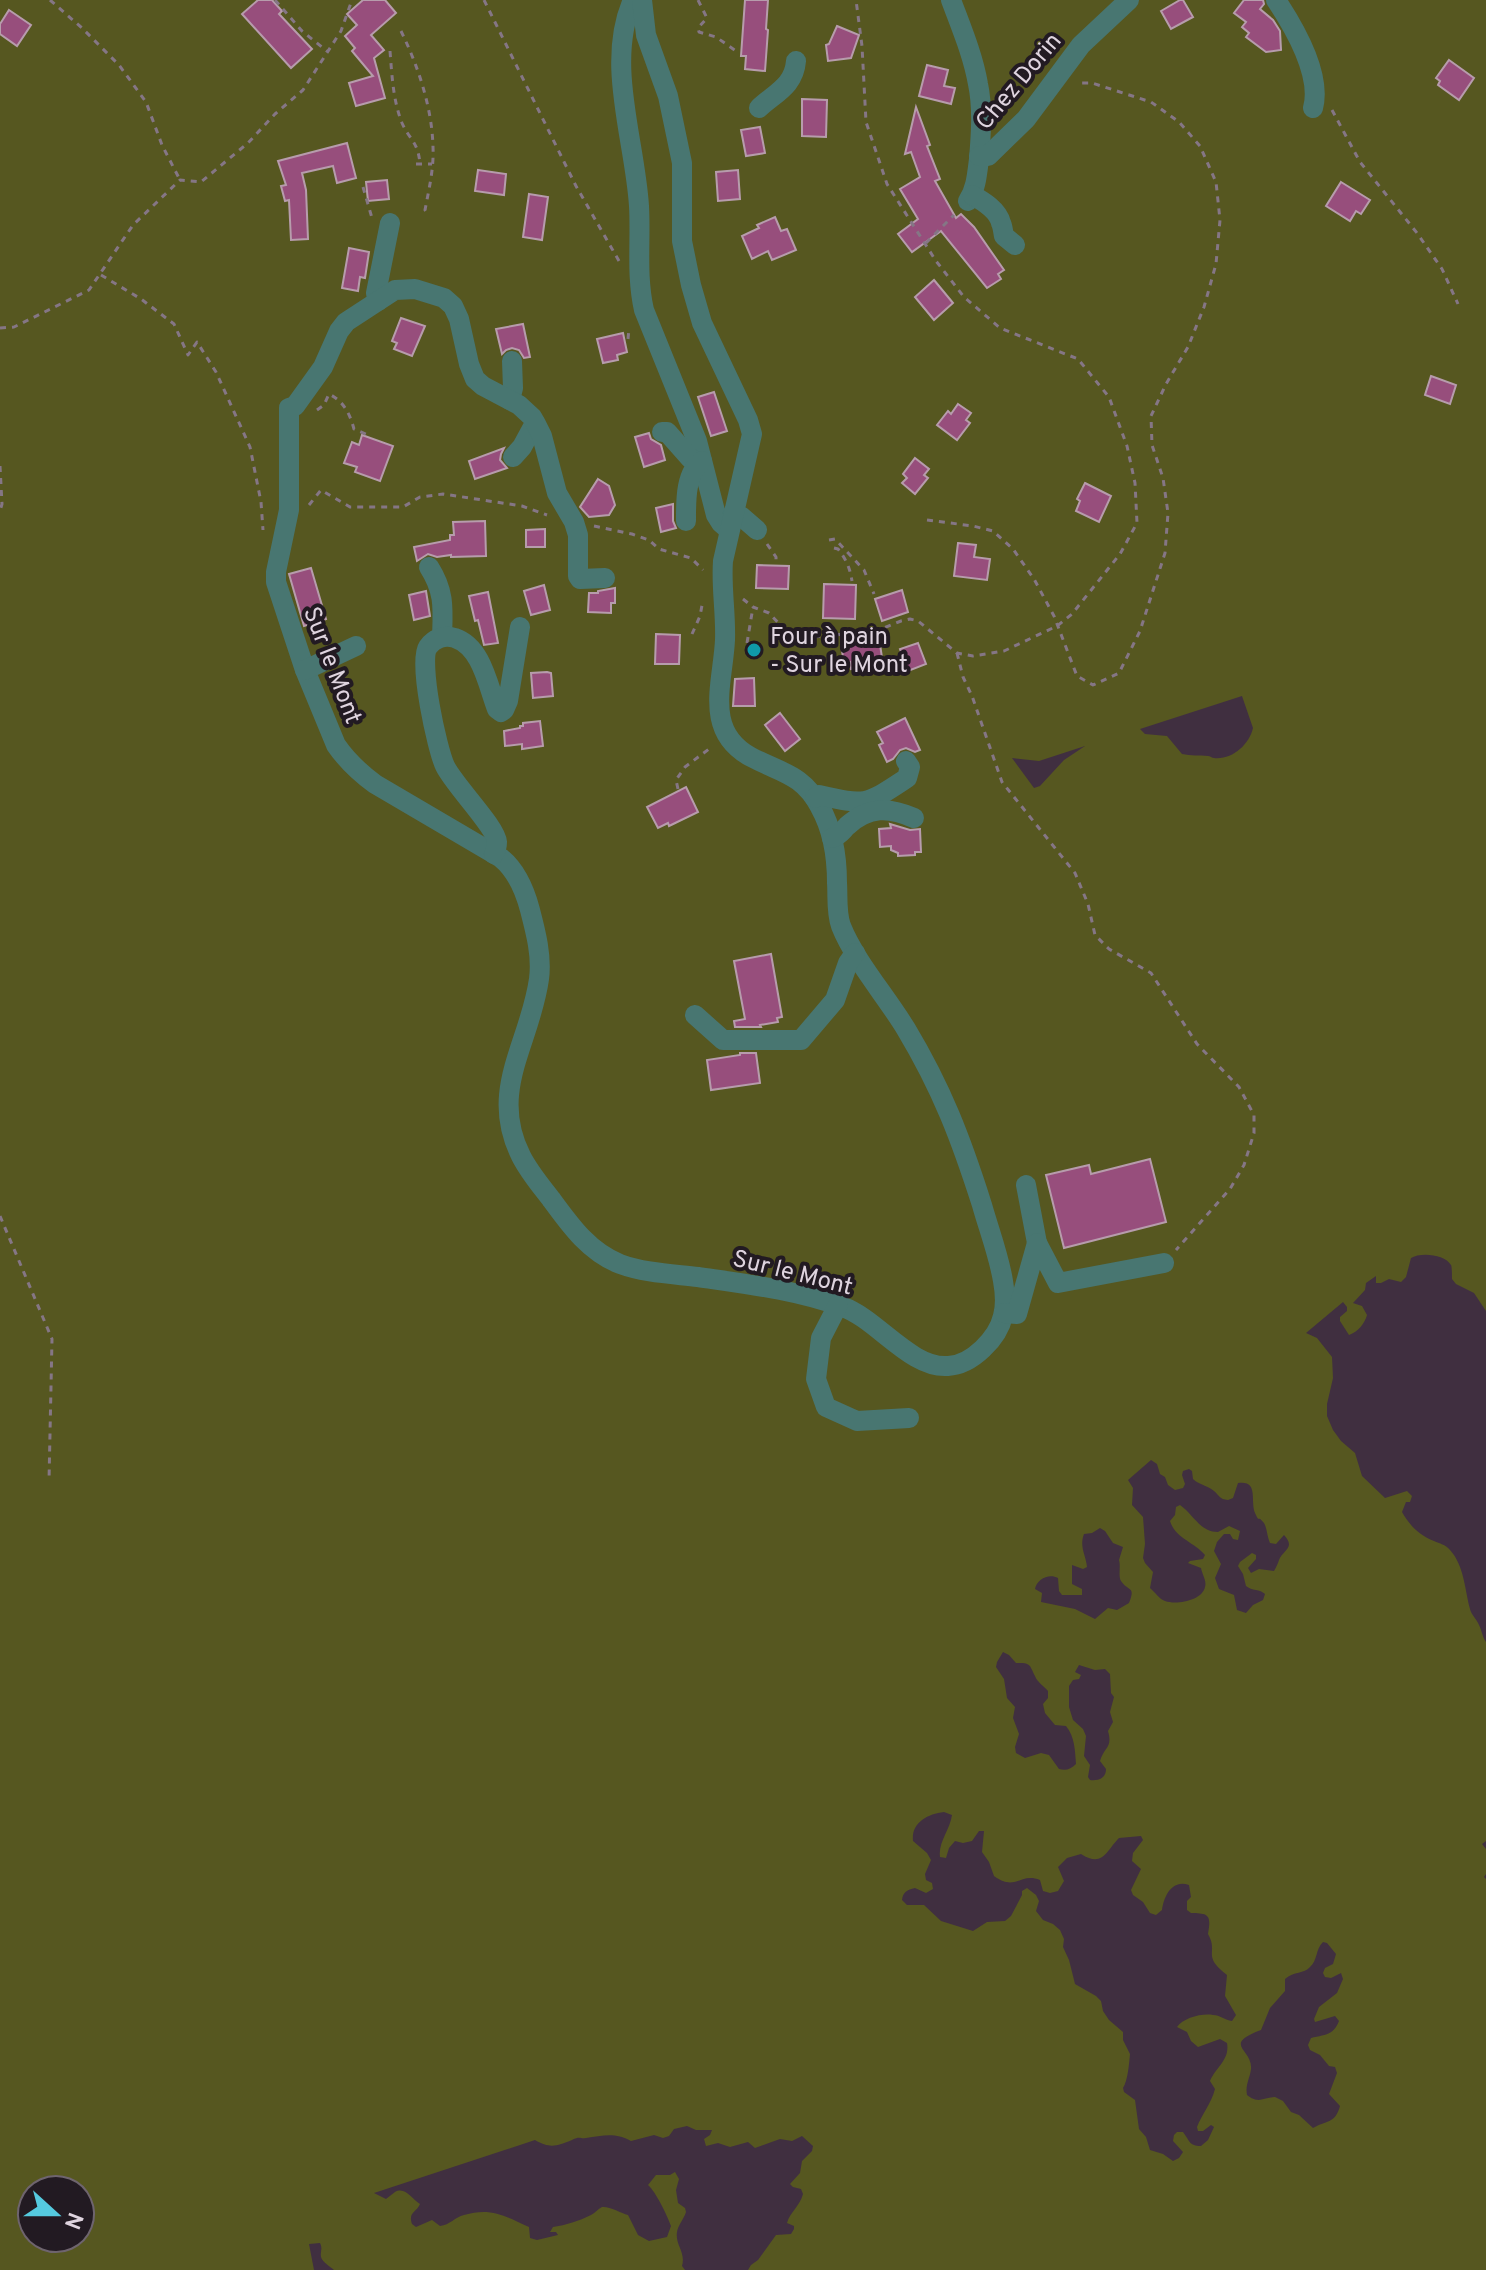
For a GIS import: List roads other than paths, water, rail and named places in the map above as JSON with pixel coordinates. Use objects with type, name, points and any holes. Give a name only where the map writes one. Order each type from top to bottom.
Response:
[{"type":"street","points":[[633,0],[626,16],[620,60],[639,204],[641,298],[697,441],[716,515],[721,523],[742,517],[757,530]]},
{"type":"street","points":[[642,0],[646,35],[668,96],[680,152],[682,241],[691,285],[702,323],[752,434],[731,522],[715,567],[722,578],[725,638],[718,698],[727,737],[750,757],[793,775],[809,789],[827,821],[836,859],[839,918],[855,953],[909,1034],[950,1112],[1000,1265],[1004,1313]]},
{"type":"street","name":"Chez Dorin","points":[[951,0],[978,84],[981,116],[979,156],[976,182],[970,198],[985,202],[996,213],[1001,219],[1004,236],[1015,245]]},
{"type":"street","name":"Chez Dorin","points":[[979,156],[988,156],[1026,119],[1081,45],[1129,0]]},
{"type":"street","points":[[1276,0],[1303,45],[1311,74],[1314,104]]},
{"type":"street","points":[[759,108],[789,84],[796,61]]},
{"type":"street","points":[[390,223],[376,293],[378,301],[391,292],[403,289],[426,291],[449,301],[459,319],[475,379],[526,411],[542,436],[559,498],[578,535],[578,576],[580,579],[605,578]]},
{"type":"street","name":"Sur le Mont","points":[[378,301],[342,326],[308,404],[289,408],[289,510],[276,582],[305,670],[336,745],[351,764],[375,784],[510,865],[520,883],[540,954],[535,999],[507,1106],[508,1120],[522,1158],[570,1225],[592,1248],[626,1266],[759,1286],[838,1305],[863,1316],[911,1353],[941,1366],[956,1365],[976,1354],[994,1336],[1004,1313],[1017,1314],[1037,1243]]},
{"type":"street","points":[[510,400],[512,361]]},
{"type":"street","points":[[513,457],[535,423]]},
{"type":"street","points":[[662,432],[667,432],[690,458],[700,462]]},
{"type":"street","points":[[686,521],[686,497],[695,467],[700,462]]},
{"type":"street","points":[[429,567],[441,589],[442,637]]},
{"type":"street","points":[[494,854],[497,845],[494,833],[445,766],[424,671],[424,658],[428,647],[442,637],[458,639],[470,647],[501,712],[508,701],[520,627]]},
{"type":"street","points":[[305,670],[356,646]]},
{"type":"street","points":[[815,798],[819,795],[855,803],[874,799],[907,778],[910,767],[906,761]]},
{"type":"street","points":[[832,838],[839,836],[857,818],[878,809],[893,810],[914,818]]},
{"type":"street","points":[[695,1015],[723,1040],[801,1040],[835,1000],[848,963],[855,953]]},
{"type":"street","points":[[1026,1185],[1037,1243],[1058,1283],[1164,1263]]},
{"type":"street","points":[[838,1305],[821,1338],[816,1379],[826,1407],[857,1421],[909,1418]]},
{"type":"place","name":"Four à pain - Sur le Mont","points":[[754,650]]}]
